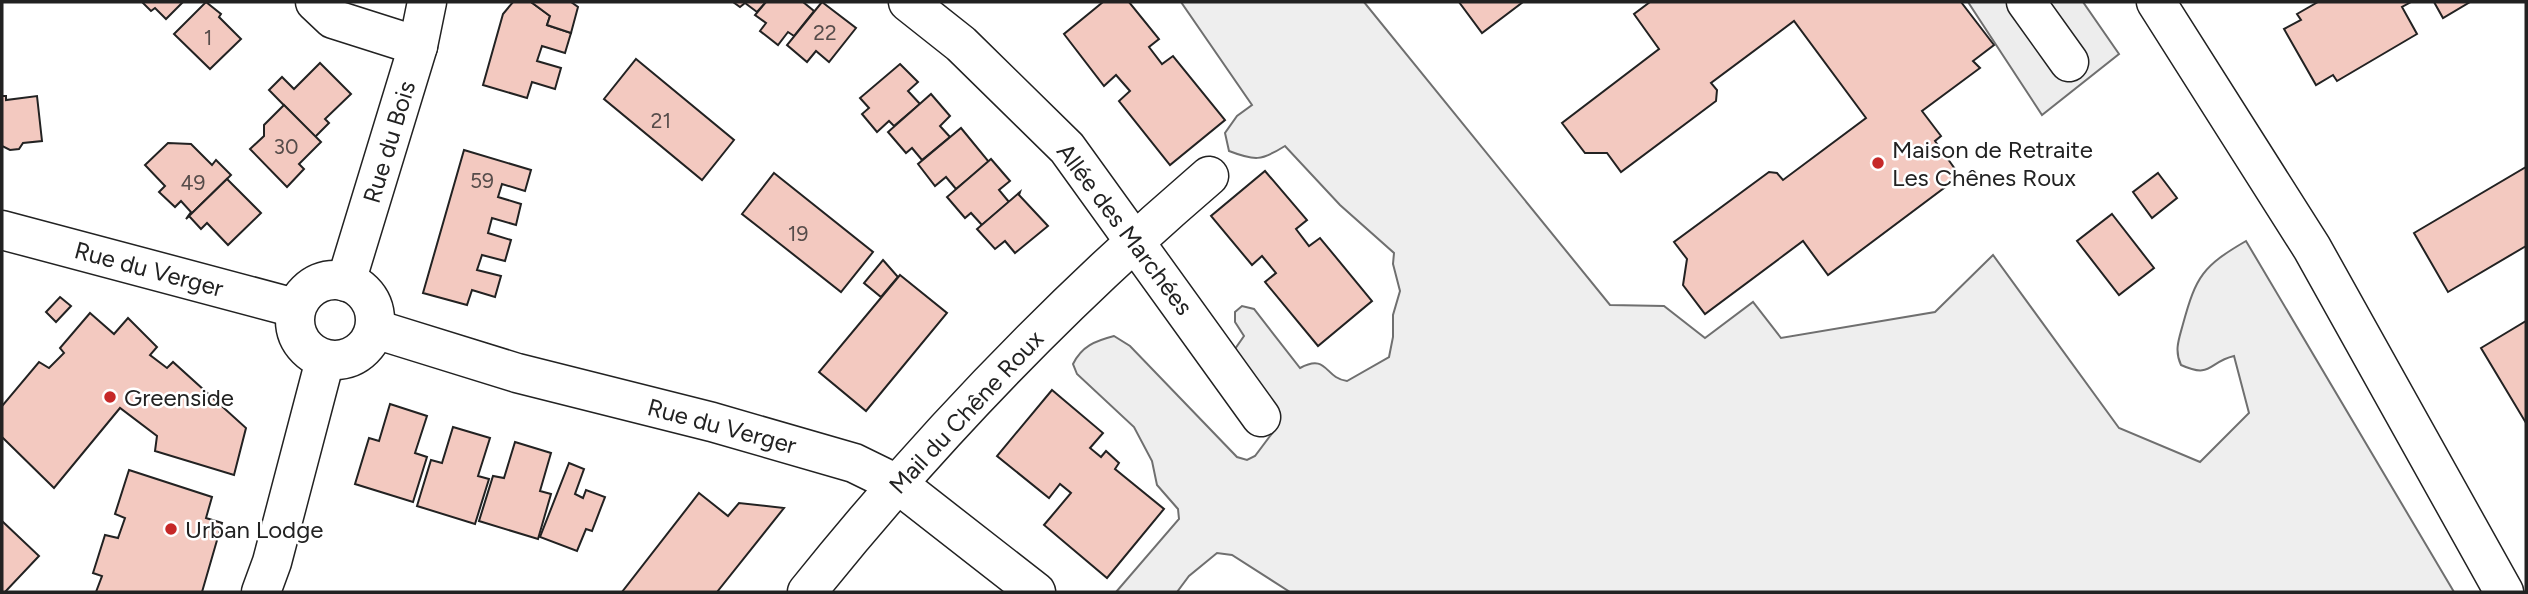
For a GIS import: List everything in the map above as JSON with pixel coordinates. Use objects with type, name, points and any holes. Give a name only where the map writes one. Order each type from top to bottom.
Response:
[{"type":"street","points":[[315,2],[332,19],[418,46]]},
{"type":"street","name":"Rue du Bois","points":[[346,282],[418,46],[427,2]]},
{"type":"street","name":"Allée des Marchées","points":[[908,2],[961,44],[1067,148],[1261,417]]},
{"type":"street","points":[[2025,2],[2069,62]]},
{"type":"street","points":[[2156,2],[2312,248],[2504,592]]},
{"type":"street","name":"Mail du Chêne Roux","points":[[807,592],[869,515],[899,485],[958,413],[1134,240],[1209,176]]},
{"type":"street","name":"Rue du Verger","points":[[2,230],[295,308]]},
{"type":"street","points":[[333,280],[346,282],[359,288],[368,298],[375,315],[374,329],[366,346],[355,356],[339,361],[325,360],[306,350],[298,338],[294,322],[295,308],[305,292],[317,284],[333,280]]},
{"type":"street","name":"Rue du Verger","points":[[374,329],[517,373],[712,422],[854,463],[899,485],[1036,592]]},
{"type":"street","points":[[261,592],[272,562],[325,360]]},
{"type":"shaded area","points":[[1181,2],[1364,2],[1610,305],[1664,306],[1705,338],[1753,302],[1781,338],[1935,312],[1993,255],[2119,428],[2200,462],[2249,413],[2234,356],[2205,370],[2191,369],[2181,365],[2178,354],[2179,340],[2192,294],[2203,274],[2220,258],[2246,241],[2454,592],[1290,592],[1232,555],[1217,553],[1189,576],[1177,592],[1116,592],[1179,519],[1178,509],[1157,485],[1152,461],[1134,427],[1077,374],[1073,364],[1081,353],[1095,342],[1114,336],[1130,346],[1237,457],[1247,460],[1255,456],[1279,424],[1275,407],[1235,349],[1244,336],[1235,322],[1235,312],[1242,306],[1254,309],[1300,368],[1316,363],[1334,376],[1347,381],[1389,357],[1393,315],[1400,291],[1393,264],[1394,253],[1340,205],[1285,146],[1270,155],[1258,158],[1229,151],[1225,133],[1237,116],[1252,105]]},
{"type":"shaded area","points":[[1968,2],[2083,2],[2119,54],[2042,115]]},
{"type":"building","points":[[142,2],[183,2],[166,19],[155,8],[151,11]]},
{"type":"building","points":[[206,2],[221,14],[219,17],[241,39],[210,69],[174,34]]},
{"type":"building","points":[[513,2],[531,2],[550,16],[547,25],[571,33],[565,53],[542,46],[537,61],[561,68],[555,89],[532,82],[527,98],[483,85],[503,14]]},
{"type":"building","points":[[531,2],[571,2],[578,7],[571,33],[547,25],[550,16]]},
{"type":"building","points":[[733,2],[766,2],[757,12],[745,3],[740,7]]},
{"type":"building","points":[[766,2],[803,2],[814,11],[794,36],[788,32],[778,45],[760,31],[766,23],[755,15]]},
{"type":"building","points":[[822,2],[856,28],[829,62],[816,51],[807,62],[787,45]]},
{"type":"building","points":[[1103,2],[1129,2],[1159,39],[1149,47],[1162,64],[1173,56],[1225,120],[1170,165],[1119,101],[1130,91],[1116,75],[1104,86],[1064,34]]},
{"type":"building","points":[[1459,2],[1523,2],[1482,33]]},
{"type":"building","name":"Maison de Retraite Les Chênes Roux","points":[[1650,2],[1961,2],[1994,45],[1973,61],[1980,68],[1922,111],[1941,136],[1935,141],[1960,176],[1828,275],[1803,241],[1705,314],[1683,285],[1687,259],[1674,242],[1769,172],[1777,173],[1783,180],[1866,118],[1794,21],[1711,83],[1717,90],[1716,101],[1621,172],[1607,153],[1585,153],[1562,123],[1659,49],[1634,14]]},
{"type":"building","points":[[2318,2],[2411,2],[2402,7],[2417,34],[2337,81],[2333,75],[2316,85],[2284,29],[2301,20],[2297,14]]},
{"type":"building","points":[[2434,2],[2470,2],[2443,18]]},
{"type":"building","points":[[636,59],[734,140],[702,180],[604,99]]},
{"type":"building","points":[[320,63],[351,94],[325,119],[329,123],[315,137],[269,90],[282,77],[294,89]]},
{"type":"building","points":[[900,64],[918,82],[908,91],[920,104],[894,126],[889,121],[877,132],[862,114],[869,108],[860,98]]},
{"type":"building","points":[[931,94],[950,116],[940,126],[950,137],[922,160],[912,148],[906,153],[888,132]]},
{"type":"building","points":[[2,96],[6,96],[6,100],[37,96],[42,141],[23,143],[19,149],[10,150],[2,146]]},
{"type":"building","points":[[284,105],[321,142],[299,164],[304,169],[287,187],[250,149],[264,136],[264,125]]},
{"type":"building","points":[[961,128],[989,162],[956,189],[946,177],[935,186],[918,164]]},
{"type":"building","points":[[168,143],[191,144],[212,165],[216,160],[231,175],[186,219],[191,212],[181,201],[175,207],[159,192],[165,186],[145,165]]},
{"type":"building","points":[[464,150],[531,170],[525,191],[502,184],[498,197],[521,204],[516,225],[492,218],[488,233],[511,240],[505,261],[482,255],[477,270],[501,276],[495,297],[472,290],[467,305],[423,293]]},
{"type":"building","points":[[991,159],[1010,181],[999,190],[1009,202],[982,225],[971,213],[965,218],[947,197]]},
{"type":"building","points":[[2526,167],[2526,246],[2448,292],[2414,233]]},
{"type":"building","points":[[1265,171],[1307,220],[1296,229],[1309,246],[1320,238],[1372,301],[1318,346],[1265,282],[1276,273],[1262,256],[1252,265],[1211,216]]},
{"type":"building","points":[[774,173],[873,252],[841,292],[742,214]]},
{"type":"building","points":[[2158,173],[2177,198],[2152,218],[2133,192]]},
{"type":"building","points":[[227,179],[261,213],[228,245],[207,223],[201,229],[189,216]]},
{"type":"building","points":[[1020,192],[1019,195],[1048,226],[1015,253],[1005,241],[995,249],[977,229]]},
{"type":"building","points":[[2112,214],[2154,268],[2119,295],[2077,241]]},
{"type":"building","points":[[883,260],[898,277],[881,297],[864,283]]},
{"type":"building","points":[[900,275],[947,313],[866,411],[819,372]]},
{"type":"building","points":[[60,297],[71,306],[56,322],[46,312]]},
{"type":"building","name":"Greenside","points":[[90,313],[114,334],[128,318],[157,347],[150,355],[167,368],[173,362],[246,428],[234,475],[155,451],[157,436],[120,408],[54,488],[2,437],[2,406],[39,362],[49,368],[64,353],[60,348]]},
{"type":"building","points":[[2526,321],[2526,423],[2481,348]]},
{"type":"building","points":[[1052,390],[1103,433],[1090,448],[1101,457],[1106,451],[1119,463],[1115,469],[1164,509],[1107,578],[1044,525],[1071,493],[1060,484],[1049,498],[997,456]]},
{"type":"building","points":[[390,404],[427,416],[415,453],[427,457],[413,502],[355,484],[369,438],[379,441]]},
{"type":"building","points":[[453,427],[490,438],[478,476],[489,479],[475,524],[417,506],[431,460],[442,463]]},
{"type":"building","points":[[515,442],[551,453],[540,491],[551,494],[538,539],[479,521],[493,476],[504,478]]},
{"type":"building","points":[[569,463],[584,469],[575,494],[583,498],[586,490],[605,497],[592,531],[586,529],[577,551],[540,537]]},
{"type":"building","name":"Urban Lodge","points":[[129,470],[212,497],[206,518],[222,523],[202,592],[96,592],[102,576],[93,573],[105,535],[118,538],[125,518],[115,514]]},
{"type":"building","points":[[699,493],[728,516],[739,503],[784,508],[717,592],[622,592]]},
{"type":"building","points":[[2,521],[39,556],[5,592],[2,592]]},
{"type":"place","name":"Maison de Retraite Les Chênes Roux","points":[[1878,163]]},
{"type":"place","name":"Greenside","points":[[110,397]]},
{"type":"place","name":"Urban Lodge","points":[[171,529]]}]
